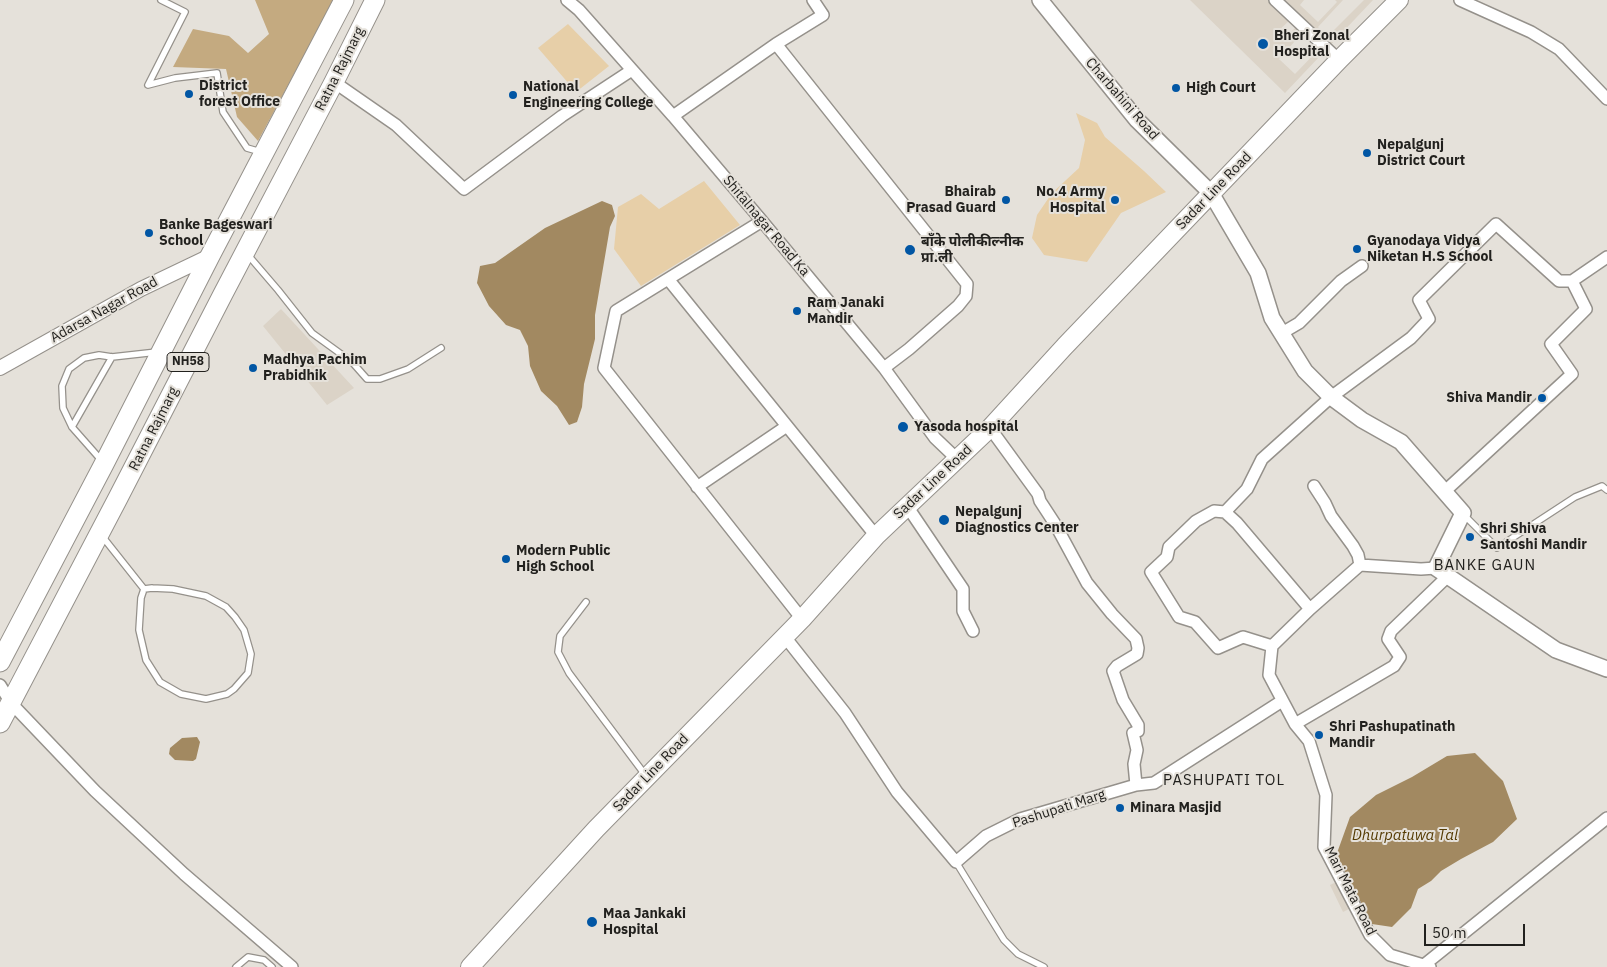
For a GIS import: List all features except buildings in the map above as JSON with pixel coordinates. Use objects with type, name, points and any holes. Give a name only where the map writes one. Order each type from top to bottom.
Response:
[{"type":"highway","name":"Ratna Rajmarg","points":[[0,662],[344,0]]},
{"type":"highway","name":"Ratna Rajmarg","points":[[0,723],[100,534],[375,0]]},
{"type":"main road","name":"Charbahini Road","points":[[1040,0],[1137,120],[1211,193],[1258,273],[1272,318],[1305,371],[1330,397],[1362,420],[1401,442],[1463,513]]},
{"type":"main road","name":"Sadar Line Road","points":[[470,967],[596,829],[802,619],[876,536],[990,428],[1065,346],[1211,193],[1399,0]]},
{"type":"main road","points":[[1463,513],[1442,572],[1556,650],[1607,669]]},
{"type":"street","name":"Shitalnagar Road Ka","points":[[567,0],[579,10],[673,116],[884,368],[935,438],[957,459]]},
{"type":"street","points":[[673,116],[776,44],[823,15],[813,0]]},
{"type":"street","points":[[1275,0],[1339,60]]},
{"type":"street","points":[[1460,0],[1531,32],[1559,49],[1607,99]]},
{"type":"street","points":[[776,44],[967,284],[966,296],[958,306],[884,368]]},
{"type":"street","points":[[334,82],[396,124],[464,189],[562,116],[632,70]]},
{"type":"street","points":[[762,221],[616,312],[604,368],[802,619]]},
{"type":"street","points":[[1225,512],[1247,489],[1262,459],[1330,397],[1411,338],[1429,319],[1419,300],[1496,224],[1559,281],[1572,282],[1607,257]]},
{"type":"street","name":"Adarsa Nagar Road","points":[[0,368],[141,289],[210,256]]},
{"type":"street","points":[[1282,333],[1299,323],[1341,281],[1362,266]]},
{"type":"street","points":[[668,279],[876,536]]},
{"type":"street","points":[[1444,492],[1572,374],[1551,344],[1586,309],[1572,282]]},
{"type":"street","points":[[697,487],[787,426]]},
{"type":"street","points":[[990,428],[1038,494],[1040,501],[1055,524],[1087,583],[1112,614],[1136,639],[1137,654],[1117,666],[1113,671],[1124,700],[1138,725],[1138,731],[1133,733],[1137,750],[1134,764],[1136,785]]},
{"type":"street","points":[[1314,486],[1331,516],[1353,546],[1358,555],[1360,565]]},
{"type":"street","points":[[908,506],[964,588],[963,611],[973,631]]},
{"type":"street","points":[[1310,609],[1237,523],[1225,512],[1214,511],[1196,521],[1169,547],[1167,557],[1152,572],[1180,617],[1195,622],[1218,648],[1243,637],[1272,646],[1360,565],[1442,572]]},
{"type":"street","points":[[1295,724],[1394,666],[1400,657],[1388,639],[1391,631],[1442,572]]},
{"type":"street","points":[[785,636],[845,713],[897,792],[956,862]]},
{"type":"street","name":"Mari Mata Road","points":[[1272,646],[1269,675],[1295,724],[1309,741],[1326,795],[1324,847],[1370,935],[1390,956],[1427,966]]},
{"type":"street","points":[[0,685],[10,703],[95,791],[184,874],[292,967]]},
{"type":"street","name":"Pashupati Marg","points":[[956,862],[986,836],[1020,819],[1136,785],[1154,783],[1282,701]]},
{"type":"street","points":[[1427,966],[1607,818]]},
{"type":"lane","points":[[161,0],[186,12],[148,85],[175,78],[217,73],[223,112],[247,148],[264,153]]},
{"type":"lane","points":[[245,252],[312,333],[352,362],[367,379],[380,379],[408,369],[441,348]]},
{"type":"lane","points":[[104,464],[72,427],[63,408],[62,386],[69,369],[84,358],[99,355],[112,357],[162,352]]},
{"type":"lane","points":[[72,427],[112,357]]},
{"type":"lane","points":[[1463,513],[1497,548],[1575,497],[1602,486],[1607,490]]},
{"type":"lane","points":[[100,534],[144,589]]},
{"type":"lane","points":[[144,589],[173,589],[206,596],[226,607],[244,630],[251,654],[248,673],[234,689],[227,694],[206,699],[181,694],[160,682],[146,660],[139,630],[141,598],[144,589]]},
{"type":"lane","points":[[586,602],[560,636],[558,652],[569,673],[647,777]]},
{"type":"lane","points":[[956,862],[1004,940],[1018,954],[1044,967]]},
{"type":"lane","points":[[236,967],[248,957],[264,960],[272,967]]},
{"type":"shaded area","points":[[255,0],[334,0],[258,141],[237,117],[226,69],[173,67],[193,29],[229,36],[248,53],[269,34]]},
{"type":"shaded area","name":"Bheri Zonal Hospital","points":[[1190,0],[1304,0],[1300,5],[1318,22],[1337,2],[1335,0],[1343,0],[1318,27],[1327,37],[1364,0],[1373,0],[1285,93]],"holes":[[[1290,20],[1296,27],[1283,40],[1276,33]],[[1303,32],[1320,48],[1295,74],[1279,59]]]},
{"type":"shaded area","points":[[568,24],[609,66],[576,92],[538,48]]},
{"type":"shaded area","points":[[1076,113],[1097,123],[1105,137],[1166,192],[1121,213],[1087,262],[1044,255],[1032,238],[1037,215],[1052,193],[1079,168],[1085,140]]},
{"type":"shaded area","points":[[704,181],[740,225],[641,286],[614,249],[618,207],[641,194],[659,209]]},
{"type":"shaded area","points":[[281,309],[354,388],[327,405],[263,326]]},
{"type":"shaded area","points":[[1340,880],[1353,907],[1343,912],[1330,885]]},
{"type":"water","points":[[602,201],[612,205],[615,216],[610,227],[595,315],[595,339],[584,384],[582,407],[577,422],[569,425],[557,406],[541,391],[530,366],[528,346],[520,330],[506,325],[489,306],[477,283],[480,266],[495,263],[545,228]]},
{"type":"water","points":[[197,737],[200,742],[196,759],[193,761],[175,760],[169,754],[170,748],[182,738]]},
{"type":"water","name":"Dhurpatuwa Tal","points":[[1475,753],[1503,781],[1517,819],[1493,842],[1441,871],[1431,881],[1418,889],[1411,908],[1392,927],[1372,924],[1337,853],[1350,817],[1376,795],[1412,777],[1447,756]]},
{"type":"place","name":"Bheri Zonal Hospital","points":[[1263,44]]},
{"type":"place","name":"High Court","points":[[1176,88]]},
{"type":"place","name":"District forest Office","points":[[189,94]]},
{"type":"place","name":"National Engineering College","points":[[513,95]]},
{"type":"place","name":"Nepalgunj District Court","points":[[1367,153]]},
{"type":"place","name":"Bhairab Prasad Guard","points":[[1006,200]]},
{"type":"place","name":"No.4 Army Hospital","points":[[1115,200]]},
{"type":"place","name":"Banke Bageswari School","points":[[149,233]]},
{"type":"place","name":"Gyanodaya Vidya Niketan H.S School","points":[[1357,249]]},
{"type":"place","name":"बाँके पोलीकील्नीक प्रा.ली","points":[[910,250]]},
{"type":"place","name":"Ram Janaki Mandir","points":[[797,311]]},
{"type":"place","name":"Madhya Pachim Prabidhik","points":[[253,368]]},
{"type":"place","name":"Shiva Mandir","points":[[1542,398]]},
{"type":"place","name":"Yasoda hospital","points":[[903,427]]},
{"type":"place","name":"Nepalgunj Diagnostics Center","points":[[944,520]]},
{"type":"place","name":"Shri Shiva Santoshi Mandir","points":[[1470,537]]},
{"type":"place","name":"Modern Public High School","points":[[506,559]]},
{"type":"place","name":"Shri Pashupatinath Mandir","points":[[1319,735]]},
{"type":"place","name":"Minara Masjid","points":[[1120,808]]},
{"type":"place","name":"Maa Jankaki Hospital","points":[[592,922]]},
{"type":"district","name":"BANKE GAUN","points":[[1485,566]]},
{"type":"district","name":"PASHUPATI TOL","points":[[1224,781]]}]
